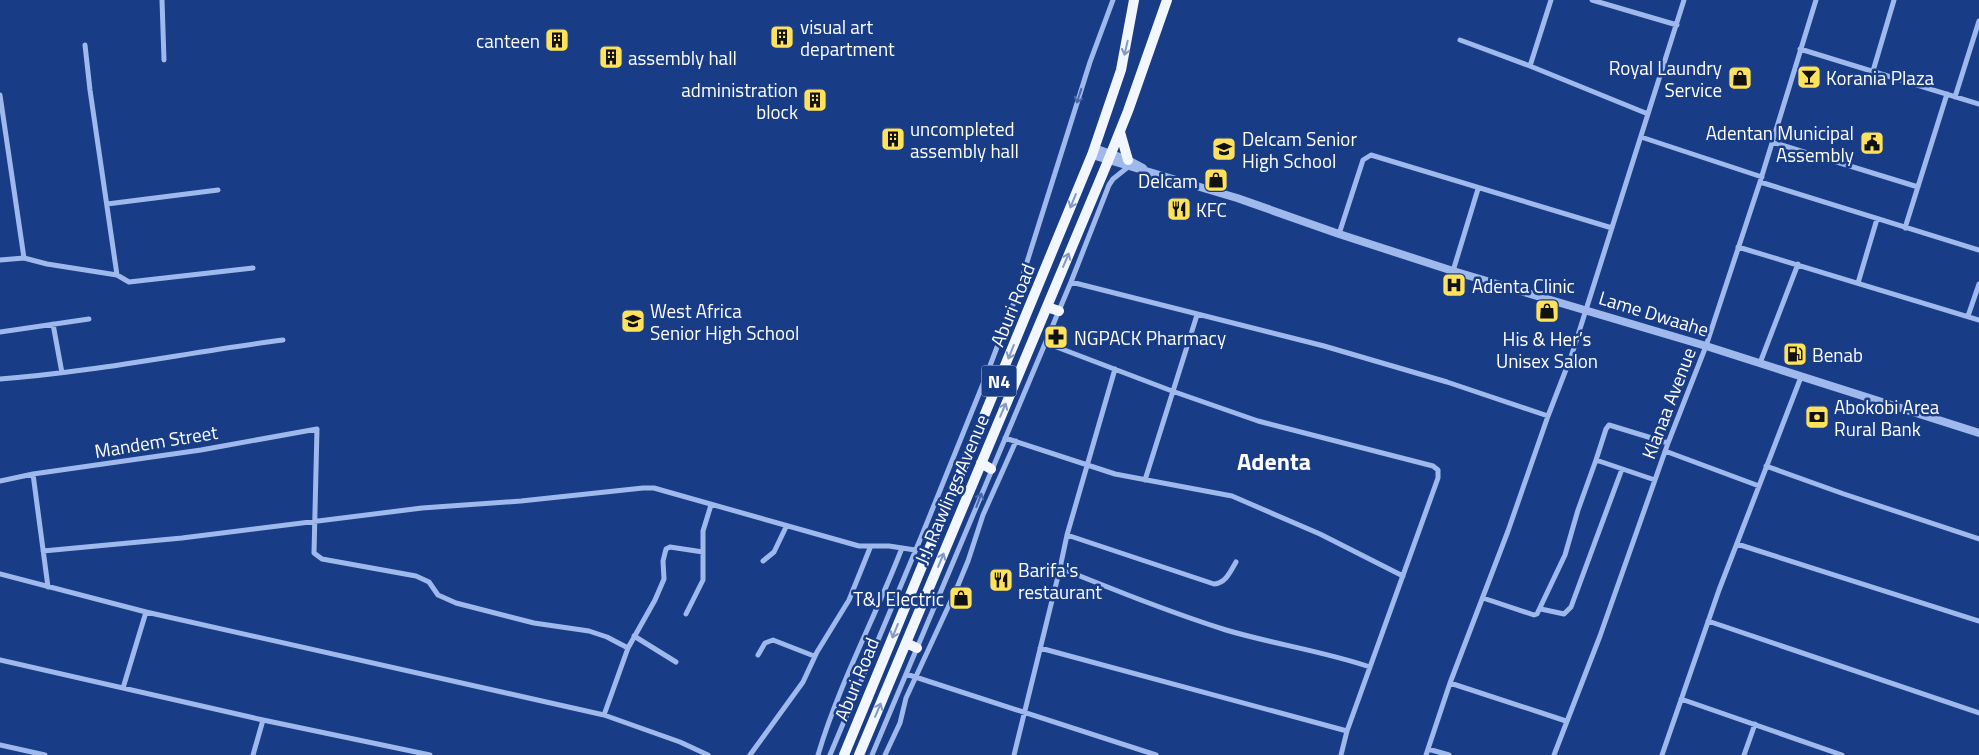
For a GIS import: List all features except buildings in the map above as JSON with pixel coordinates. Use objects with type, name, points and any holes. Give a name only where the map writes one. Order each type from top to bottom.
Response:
[{"type":"highway","name":"Aburi Road","points":[[844,755],[1093,151],[1121,70],[1134,0]]},
{"type":"highway","name":"N4","points":[[1110,157],[1167,0]]},
{"type":"highway","points":[[1120,132],[1128,163]]},
{"type":"highway","name":"J.J. Rawlings Avenue","points":[[859,755],[1110,157]]},
{"type":"highway","points":[[1047,307],[1059,311]]},
{"type":"highway","points":[[981,464],[992,469]]},
{"type":"highway","points":[[922,535],[932,540]]},
{"type":"highway","points":[[906,643],[917,648]]},
{"type":"street","points":[[162,0],[164,60]]},
{"type":"street","points":[[830,755],[922,535],[1016,297],[1090,62],[1113,0]]},
{"type":"street","points":[[1530,66],[1551,0]]},
{"type":"street","points":[[1592,0],[1677,25]]},
{"type":"street","points":[[1426,755],[1450,683],[1484,598],[1548,416],[1572,354],[1684,0]]},
{"type":"street","name":"Klanaa Avenue","points":[[1554,755],[1600,636],[1665,451],[1706,346],[1761,179],[1816,0]]},
{"type":"street","points":[[1873,71],[1894,0]]},
{"type":"street","points":[[1955,97],[1979,21]]},
{"type":"street","points":[[1460,40],[1648,114]]},
{"type":"street","points":[[85,45],[117,274]]},
{"type":"street","points":[[1800,49],[1979,104]]},
{"type":"street","points":[[1905,228],[1947,94]]},
{"type":"street","points":[[0,95],[24,258]]},
{"type":"street","points":[[1641,137],[1877,219],[1979,250]]},
{"type":"street","points":[[1772,142],[1918,187]]},
{"type":"street","name":"Lame Dwaahe","points":[[1093,151],[1454,271],[1587,309],[1979,433]]},
{"type":"street","points":[[1339,234],[1363,160],[1371,155],[1478,189],[1612,228]]},
{"type":"street","points":[[872,755],[1072,282],[1109,185],[1128,163]]},
{"type":"street","points":[[1454,271],[1478,189]]},
{"type":"street","points":[[107,204],[218,190]]},
{"type":"street","points":[[1858,283],[1877,219]]},
{"type":"street","points":[[1738,246],[1979,320]]},
{"type":"street","points":[[0,260],[24,258],[47,264],[117,274],[129,282],[253,268]]},
{"type":"street","points":[[1760,363],[1798,264]]},
{"type":"street","points":[[1072,282],[1334,349],[1447,382],[1548,416]]},
{"type":"street","points":[[1968,316],[1979,284]]},
{"type":"street","points":[[1144,480],[1197,314]]},
{"type":"street","points":[[0,332],[89,319]]},
{"type":"street","points":[[53,324],[62,373]]},
{"type":"street","points":[[0,379],[62,373],[283,340]]},
{"type":"street","points":[[1046,343],[1172,391],[1258,421],[1436,468],[1439,474],[1438,478],[1340,755]]},
{"type":"street","points":[[1014,755],[1067,535],[1115,369]]},
{"type":"street","points":[[1662,755],[1708,621],[1801,377]]},
{"type":"street","points":[[1484,598],[1534,615],[1541,609],[1565,555],[1578,510],[1609,425],[1668,443]]},
{"type":"street","name":"Mandem Street","points":[[0,481],[33,474],[201,450],[317,429],[314,523]]},
{"type":"street","points":[[1005,438],[1115,474],[1232,496],[1320,534],[1403,576]]},
{"type":"street","points":[[885,755],[900,723],[906,698],[962,575],[983,515],[1016,441]]},
{"type":"street","points":[[1665,451],[1759,486]]},
{"type":"street","points":[[1596,460],[1655,480]]},
{"type":"street","points":[[1766,466],[1844,494],[1979,538]]},
{"type":"street","points":[[1541,609],[1564,614],[1571,607],[1622,469]]},
{"type":"street","points":[[33,474],[48,587]]},
{"type":"street","points":[[44,551],[314,523],[422,508],[521,501],[644,488],[654,488],[843,542],[870,548],[889,546],[915,550]]},
{"type":"street","points":[[686,614],[703,580],[703,532],[711,505]]},
{"type":"street","points":[[314,523],[314,553],[322,560],[416,576],[429,582],[438,595],[456,603],[534,623],[589,631],[607,637],[628,648]]},
{"type":"street","points":[[763,561],[774,552],[786,527]]},
{"type":"street","points":[[1067,535],[1214,584],[1220,583],[1226,578],[1236,562]]},
{"type":"street","points":[[1737,544],[1979,620]]},
{"type":"street","points":[[604,715],[628,648],[655,600],[664,579],[663,561],[666,549],[670,547],[703,552]]},
{"type":"street","points":[[750,755],[803,682],[814,656],[849,600],[870,548]]},
{"type":"street","points":[[818,755],[826,727],[902,548]]},
{"type":"street","points":[[1060,568],[1137,599],[1227,630],[1330,655],[1370,667]]},
{"type":"street","points":[[0,574],[146,612],[604,715],[680,742],[708,755]]},
{"type":"street","points":[[123,688],[146,612]]},
{"type":"street","points":[[1708,621],[1979,713]]},
{"type":"street","points":[[634,636],[676,662]]},
{"type":"street","points":[[758,655],[765,643],[773,640],[814,656]]},
{"type":"street","points":[[1040,648],[1347,731]]},
{"type":"street","points":[[0,660],[263,720],[430,755]]},
{"type":"street","points":[[906,674],[1156,755]]},
{"type":"street","points":[[1450,683],[1566,721]]},
{"type":"street","points":[[1681,699],[1842,755]]},
{"type":"street","points":[[253,755],[263,720]]},
{"type":"street","points":[[1744,755],[1755,724]]},
{"type":"street","points":[[0,745],[45,755]]},
{"type":"street","points":[[1428,749],[1449,755]]},
{"type":"place","name":"visual art department","points":[[782,37]]},
{"type":"place","name":"canteen","points":[[557,40]]},
{"type":"place","name":"assembly hall","points":[[611,57]]},
{"type":"place","name":"Korania Plaza","points":[[1809,77]]},
{"type":"place","name":"Royal Laundry Service","points":[[1740,78]]},
{"type":"place","name":"administration block","points":[[815,100]]},
{"type":"place","name":"uncompleted assembly hall","points":[[893,139]]},
{"type":"place","name":"Adentan Municipal Assembly","points":[[1872,143]]},
{"type":"place","name":"Delcam Senior High School","points":[[1224,149]]},
{"type":"place","name":"Delcam","points":[[1216,180]]},
{"type":"place","name":"KFC","points":[[1179,209]]},
{"type":"place","name":"Adenta Clinic","points":[[1454,285]]},
{"type":"place","name":"His & Her’s Unisex Salon","points":[[1547,311]]},
{"type":"place","name":"West Africa Senior High School","points":[[633,321]]},
{"type":"place","name":"NGPACK Pharmacy","points":[[1056,337]]},
{"type":"place","name":"Benab","points":[[1795,354]]},
{"type":"place","name":"Abokobi Area Rural Bank","points":[[1817,417]]},
{"type":"place","name":"Barifa's restaurant","points":[[1001,580]]},
{"type":"place","name":"T&J Electric","points":[[961,598]]},
{"type":"district","name":"Adenta","points":[[1274,461]]}]
